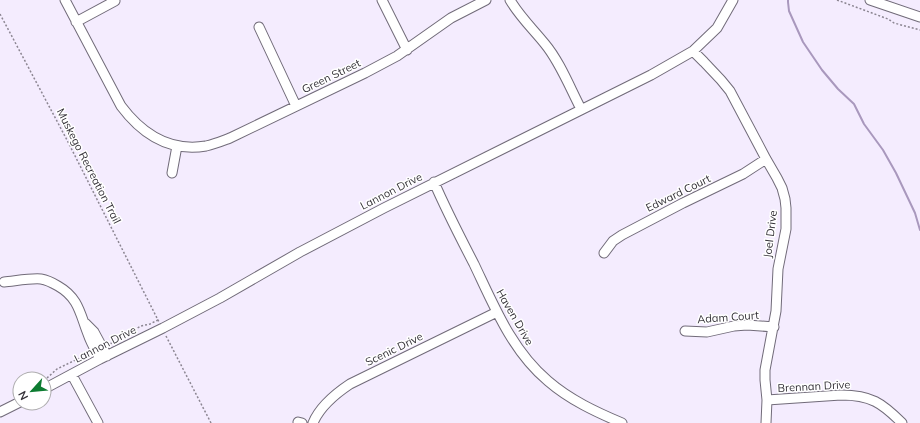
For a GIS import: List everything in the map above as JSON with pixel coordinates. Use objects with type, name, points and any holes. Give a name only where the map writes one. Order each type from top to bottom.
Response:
[{"type":"street","points":[[65,0],[76,22],[115,1]]},
{"type":"street","points":[[382,0],[407,50]]},
{"type":"street","name":"Green Street","points":[[76,22],[121,106],[129,117],[139,127],[163,141],[177,146],[196,147],[207,146],[230,138],[365,73],[407,50],[451,18],[486,0]]},
{"type":"street","points":[[510,0],[518,13],[552,52],[581,110]]},
{"type":"street","name":"Lannon Drive","points":[[52,385],[220,298],[307,249],[434,182],[651,75],[693,51],[716,28],[733,0]]},
{"type":"street","points":[[870,0],[920,17]]},
{"type":"street","points":[[259,27],[296,106]]},
{"type":"street","name":"Joel Drive","points":[[693,51],[717,75],[730,91],[766,159],[778,178],[782,188],[786,208],[786,229],[778,269],[774,327],[765,370],[767,400],[766,423]]},
{"type":"street","points":[[172,173],[177,146]]},
{"type":"street","name":"Edward Court","points":[[604,253],[613,241],[622,235],[743,174],[766,159]]},
{"type":"street","name":"Haven Drive","points":[[434,182],[497,312],[510,336],[523,355],[548,381],[565,394],[622,423]]},
{"type":"street","points":[[4,282],[41,279],[56,284],[64,289],[77,304],[88,335],[104,358]]},
{"type":"street","name":"Scenic Drive","points":[[313,423],[324,406],[350,384],[497,312]]},
{"type":"street","name":"Adam Court","points":[[685,331],[707,332],[734,326],[747,325],[774,327]]},
{"type":"street","points":[[72,375],[98,423]]},
{"type":"street","name":"Brennan Drive","points":[[767,400],[841,395],[865,397],[884,406],[902,423]]},
{"type":"street","points":[[0,412],[12,406]]},
{"type":"path","points":[[837,0],[888,19],[894,23],[920,30]]},
{"type":"path","name":"Muskego Recreation Trail","points":[[0,14],[67,140],[161,326]]},
{"type":"path","points":[[106,346],[140,326],[150,324],[158,320]]},
{"type":"path","points":[[165,333],[211,423]]},
{"type":"path","points":[[52,373],[91,352]]},
{"type":"waterway","points":[[788,0],[789,11],[803,42],[822,70],[838,89],[854,104],[864,124],[883,150],[915,213],[920,230]]}]
